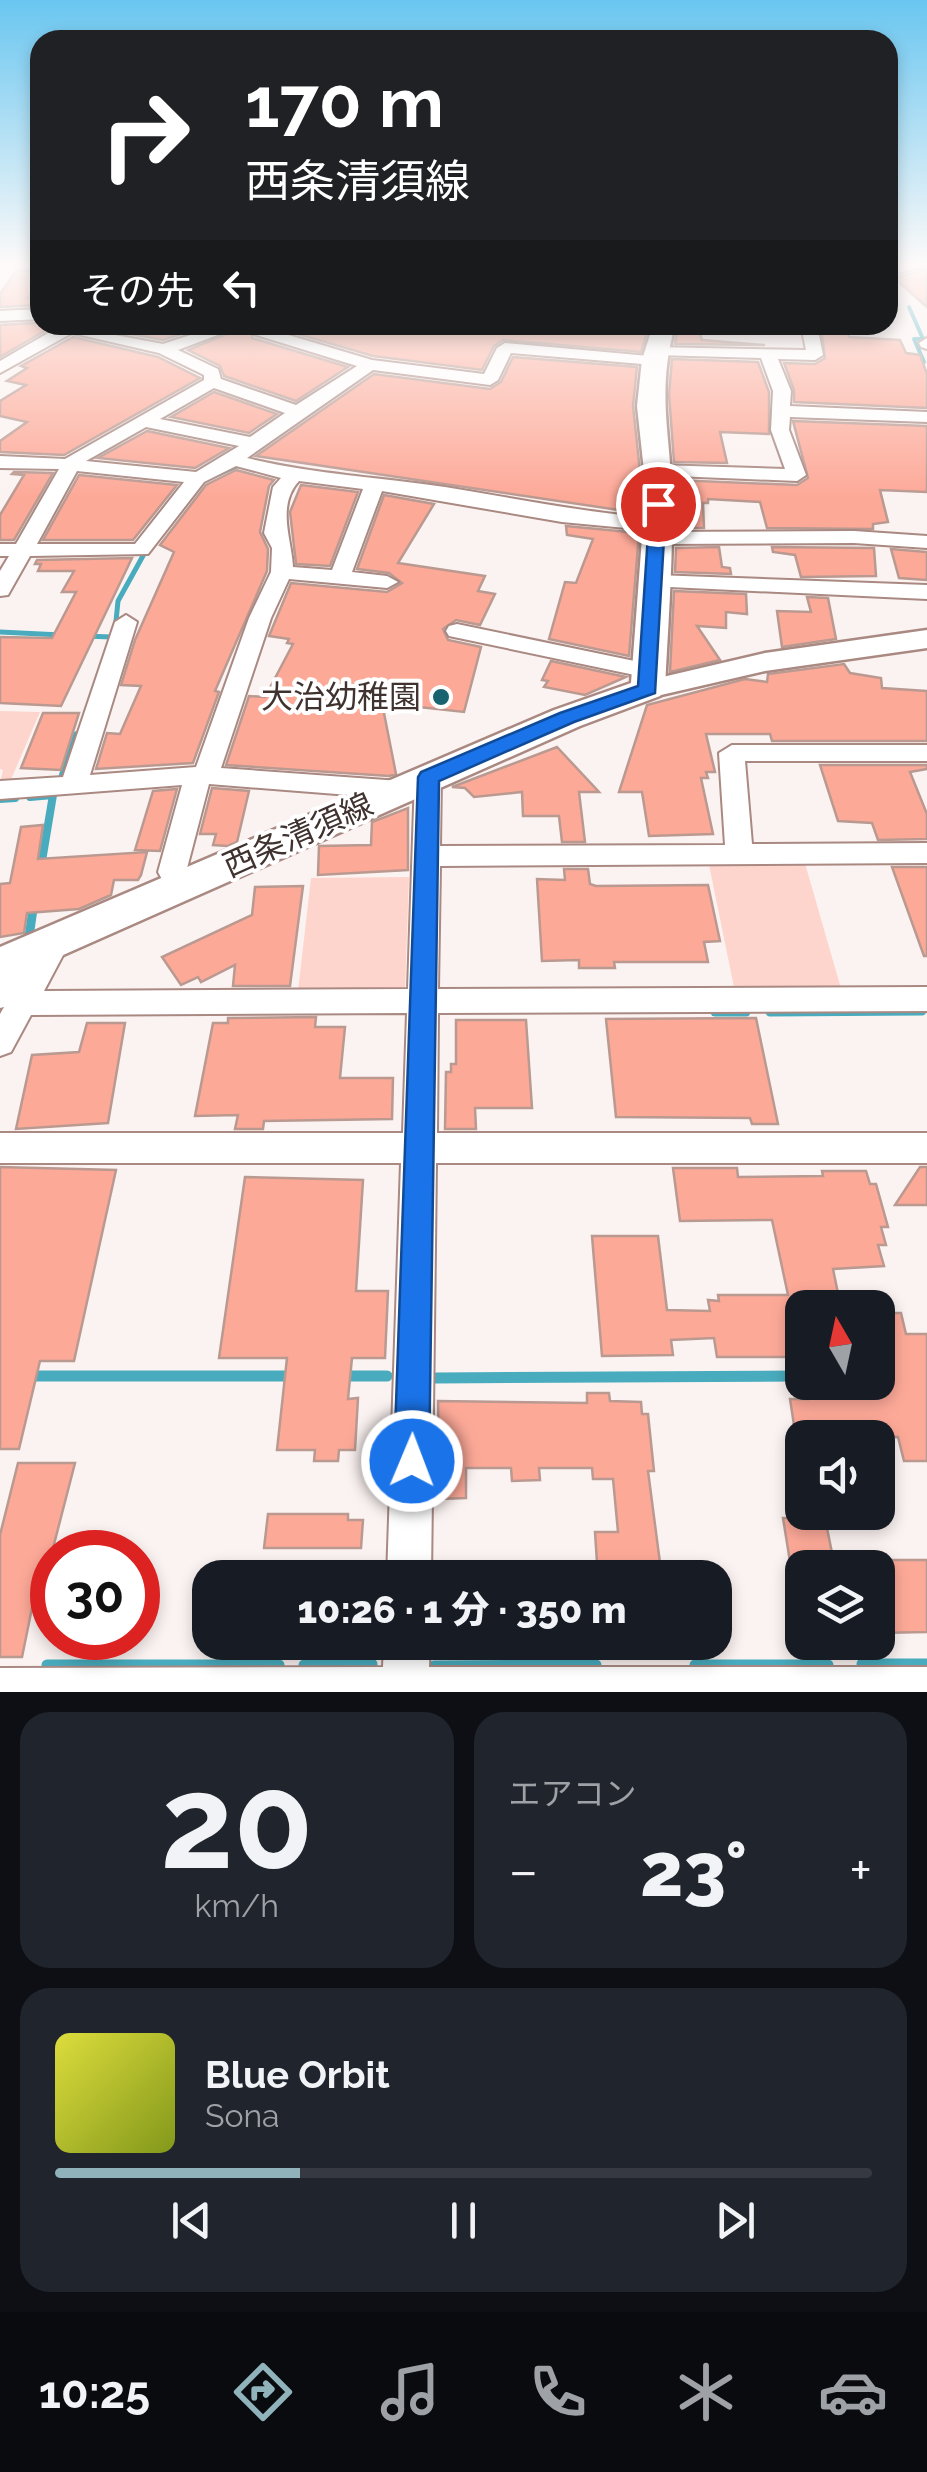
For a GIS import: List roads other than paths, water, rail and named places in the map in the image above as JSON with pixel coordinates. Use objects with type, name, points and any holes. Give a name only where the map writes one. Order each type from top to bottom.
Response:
[{"type":"main road","points":[[649,680],[658,531],[658,471],[650,406],[658,345]]},
{"type":"main road","name":"西条清須線","points":[[26,954],[649,680]]},
{"type":"street","points":[[0,368],[48,340]]},
{"type":"street","points":[[125,340],[164,349],[212,373],[213,382]]},
{"type":"street","points":[[164,349],[192,340]]},
{"type":"street","points":[[285,340],[370,365],[490,380],[505,348],[658,345],[815,356],[812,340]]},
{"type":"street","points":[[658,471],[797,475],[780,430],[782,391],[768,354]]},
{"type":"street","points":[[0,462],[197,478],[215,474],[237,461],[253,443],[370,365]]},
{"type":"street","points":[[0,590],[11,550],[74,460],[213,382],[299,412]]},
{"type":"street","points":[[780,411],[927,417]]},
{"type":"street","points":[[142,421],[253,443]]},
{"type":"street","points":[[237,461],[294,475],[520,505],[562,516],[658,531],[927,542]]},
{"type":"street","points":[[180,887],[172,872],[202,775],[260,618],[282,572],[282,548],[274,532],[282,486],[294,475]]},
{"type":"street","points":[[11,550],[141,550],[197,478]]},
{"type":"street","points":[[340,577],[375,484]]},
{"type":"street","points":[[282,572],[388,582]]},
{"type":"street","points":[[656,581],[927,592]]},
{"type":"street","points":[[74,784],[126,622]]},
{"type":"street","points":[[457,631],[649,680],[927,639]]},
{"type":"street","points":[[739,854],[732,754],[927,752]]},
{"type":"street","points":[[19,798],[74,784],[202,775],[414,784],[426,856],[408,1560]]},
{"type":"street","points":[[426,856],[927,853]]},
{"type":"street","points":[[0,1043],[26,954]]},
{"type":"street","points":[[11,1000],[927,999]]},
{"type":"street","points":[[0,1148],[927,1148]]},
{"type":"street","points":[[406,1691],[407,1660]]},
{"type":"street","points":[[0,1692],[927,1690]]},
{"type":"waterway","points":[[914,340],[924,362]]},
{"type":"waterway","points":[[204,480],[237,466]]},
{"type":"waterway","points":[[116,621],[118,601],[144,554]]},
{"type":"waterway","points":[[0,632],[61,635]]},
{"type":"waterway","points":[[85,636],[111,637]]},
{"type":"waterway","points":[[63,775],[77,735]]},
{"type":"waterway","points":[[30,797],[53,795],[41,867]]},
{"type":"waterway","points":[[0,799],[15,798]]},
{"type":"waterway","points":[[33,912],[34,905]]},
{"type":"waterway","points":[[29,937],[33,909]]},
{"type":"waterway","points":[[770,1012],[922,1011]]},
{"type":"waterway","points":[[715,1012],[746,1012]]},
{"type":"waterway","points":[[27,1376],[293,1376]]},
{"type":"waterway","points":[[342,1376],[387,1376]]},
{"type":"waterway","points":[[436,1378],[785,1376]]},
{"type":"waterway","points":[[304,1665],[372,1664]]},
{"type":"waterway","points":[[862,1664],[927,1664]]},
{"type":"waterway","points":[[47,1665],[279,1665]]},
{"type":"waterway","points":[[434,1666],[596,1665]]},
{"type":"waterway","points":[[695,1665],[828,1665]]},
{"type":"place","name":"大治幼稚園","points":[[441,697]]}]
